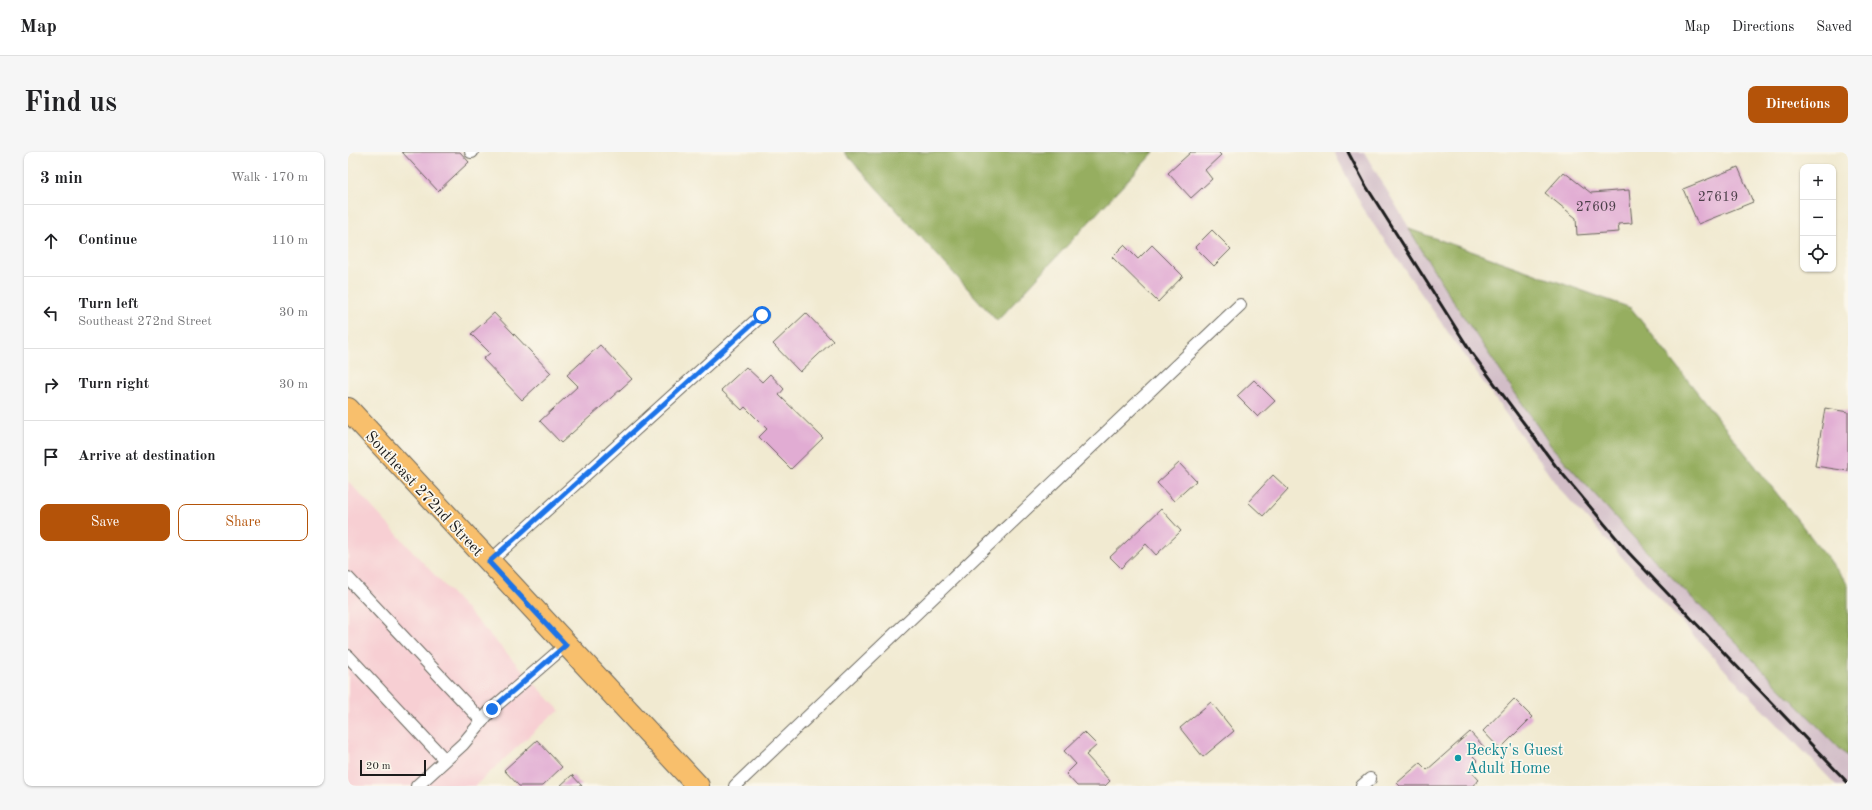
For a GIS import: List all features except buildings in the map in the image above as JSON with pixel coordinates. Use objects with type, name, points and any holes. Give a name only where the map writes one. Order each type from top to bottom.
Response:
[{"type":"main road","name":"Southeast 272nd Street","points":[[348,409],[698,786]]},
{"type":"lane","points":[[735,786],[1240,305]]},
{"type":"lane","points":[[489,562],[762,315]]},
{"type":"lane","points":[[348,578],[482,721]]},
{"type":"lane","points":[[417,786],[463,744],[492,709],[566,645]]},
{"type":"lane","points":[[348,656],[445,760]]},
{"type":"shaded area","points":[[1334,152],[1364,152],[1451,298],[1551,446],[1646,551],[1848,757],[1848,786],[1837,786],[1725,670],[1558,487],[1458,347],[1365,212]]},
{"type":"shaded area","points":[[348,481],[560,711],[552,715],[475,786],[348,786]]},
{"type":"green space","points":[[844,152],[1154,152],[997,321]]},
{"type":"green space","points":[[1409,229],[1631,308],[1848,584],[1848,757],[1646,551],[1551,446],[1451,298]]},
{"type":"railway","points":[[1348,152],[1366,186],[1471,352],[1555,465],[1629,553],[1848,783]]},
{"type":"place","name":"Becky's Guest Adult Home","points":[[1458,758]]},
{"type":"route","points":[[492,709],[566,645],[489,562],[762,315]]}]
